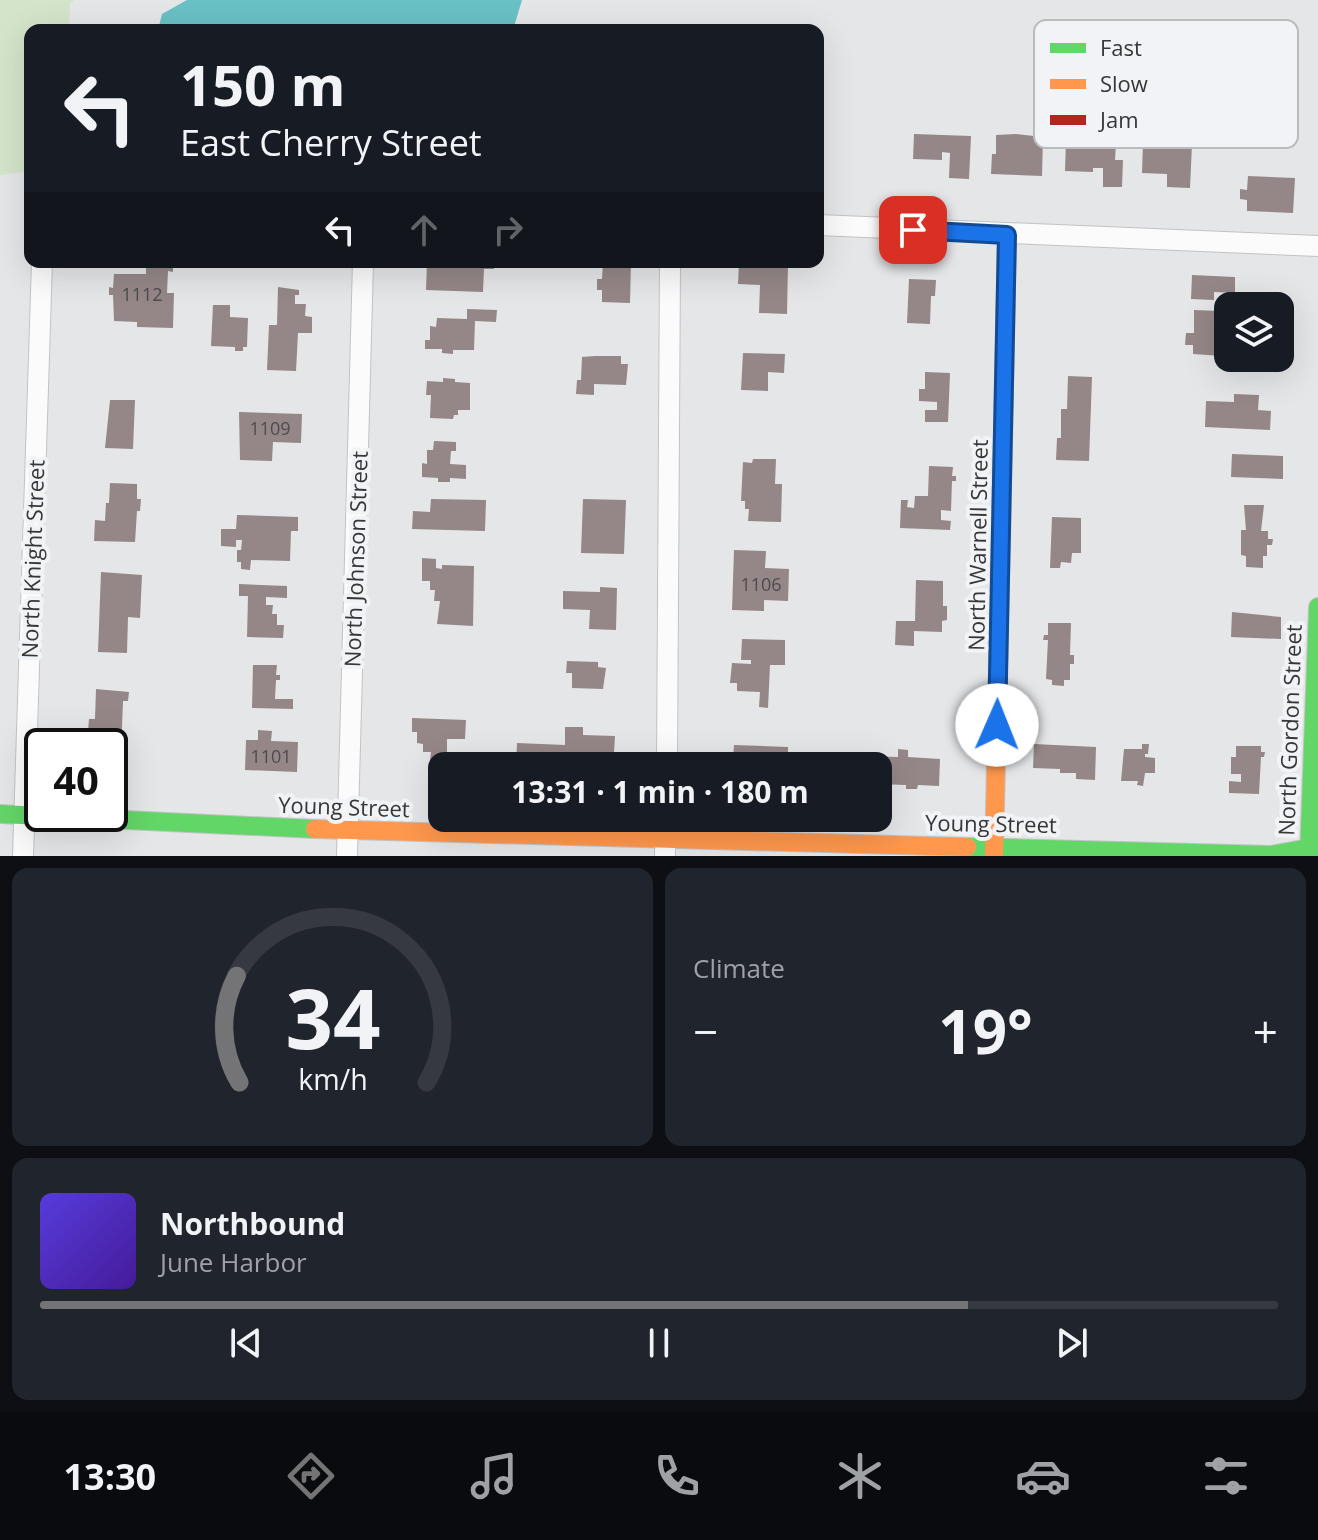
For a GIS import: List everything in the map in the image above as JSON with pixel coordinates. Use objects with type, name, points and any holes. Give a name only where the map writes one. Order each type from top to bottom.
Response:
[{"type":"street","points":[[824,225],[1318,246]]},
{"type":"street","name":"North Warnell Street","points":[[994,852],[1007,235]]},
{"type":"street","name":"North Knight Street","points":[[27,728],[42,268]]},
{"type":"street","name":"North Johnson Street","points":[[347,856],[363,268]]},
{"type":"street","points":[[667,752],[670,268]]},
{"type":"street","name":"North Gordon Street","points":[[1309,852],[1318,607]]},
{"type":"street","name":"Young Street","points":[[0,814],[24,814]]},
{"type":"street","name":"North Knight Street","points":[[23,856],[24,814]]},
{"type":"street","name":"Young Street","points":[[128,819],[666,848],[1271,855],[1309,852]]},
{"type":"green space","points":[[0,0],[75,0],[70,3],[69,24],[24,24],[24,172],[0,175]]},
{"type":"water","points":[[187,0],[522,0],[515,24],[160,24],[162,14]]},
{"type":"building","points":[[914,134],[971,136],[969,179],[949,178],[950,153],[942,152],[942,160],[913,159]]},
{"type":"building","points":[[996,135],[1034,136],[1034,148],[1043,148],[1042,176],[991,174],[992,154],[996,154]]},
{"type":"building","points":[[1066,148],[1116,148],[1115,160],[1123,160],[1122,187],[1103,187],[1103,168],[1093,168],[1093,172],[1065,171]]},
{"type":"building","points":[[1143,148],[1192,148],[1190,188],[1167,187],[1167,174],[1142,173]]},
{"type":"building","points":[[1248,176],[1295,178],[1293,213],[1247,211],[1247,200],[1240,199],[1240,189],[1247,190]]},
{"type":"building","points":[[146,268],[173,268],[173,272],[168,271],[167,293],[174,293],[173,328],[137,327],[137,322],[114,321],[113,295],[109,295],[109,287],[113,288],[114,274],[146,274]]},
{"type":"building","points":[[427,268],[494,268],[484,269],[483,292],[426,290]]},
{"type":"building","points":[[603,268],[631,268],[630,303],[602,302],[602,290],[597,290],[597,279],[602,279]]},
{"type":"building","points":[[739,268],[788,268],[787,314],[759,313],[760,285],[738,284]]},
{"type":"building","points":[[1192,275],[1235,277],[1235,292],[1214,292],[1214,300],[1191,299]]},
{"type":"building","points":[[909,279],[936,280],[935,296],[931,296],[930,324],[907,323]]},
{"type":"building","points":[[278,287],[299,290],[299,295],[295,295],[295,304],[306,304],[305,316],[312,317],[312,333],[298,333],[296,371],[267,370],[269,325],[277,325]]},
{"type":"building","points":[[213,305],[230,305],[230,317],[248,318],[247,347],[243,347],[243,351],[235,351],[235,347],[211,346]]},
{"type":"building","points":[[467,309],[497,310],[496,322],[475,321],[474,350],[453,350],[453,354],[442,353],[442,349],[425,349],[425,340],[430,340],[430,326],[436,327],[437,318],[467,319]]},
{"type":"building","points":[[1194,310],[1214,311],[1214,355],[1193,354],[1193,345],[1185,345],[1186,333],[1194,333]]},
{"type":"building","points":[[743,353],[785,354],[784,373],[768,372],[768,391],[741,390]]},
{"type":"building","points":[[621,356],[621,364],[628,364],[626,385],[594,384],[594,395],[576,394],[577,380],[581,380],[582,357]]},
{"type":"building","points":[[925,372],[950,373],[948,422],[925,422],[925,410],[937,410],[937,402],[919,401],[919,389],[925,389]]},
{"type":"building","points":[[1068,376],[1092,377],[1089,461],[1056,460],[1057,438],[1061,438],[1061,409],[1067,409]]},
{"type":"building","points":[[443,378],[470,383],[470,410],[458,410],[458,415],[454,415],[453,419],[430,418],[431,395],[426,395],[427,381],[443,382]]},
{"type":"building","points":[[1234,394],[1259,395],[1258,410],[1271,411],[1270,430],[1205,427],[1206,401],[1234,402]]},
{"type":"building","points":[[110,400],[135,400],[133,449],[105,448]]},
{"type":"building","points":[[239,412],[302,414],[301,443],[273,442],[272,461],[240,460]]},
{"type":"building","points":[[434,441],[456,442],[456,451],[451,451],[450,464],[466,465],[466,479],[450,478],[450,482],[438,482],[438,478],[422,477],[422,463],[427,464],[427,450],[433,450]]},
{"type":"building","points":[[1232,454],[1283,456],[1283,479],[1231,477]]},
{"type":"building","points":[[753,459],[776,459],[775,484],[782,484],[781,522],[748,521],[749,509],[745,509],[745,501],[741,501],[743,462],[752,463]]},
{"type":"building","points":[[929,466],[953,467],[952,476],[956,476],[956,481],[952,481],[951,511],[941,510],[941,520],[951,521],[950,530],[900,528],[901,500],[908,500],[907,507],[914,508],[915,496],[928,496]]},
{"type":"building","points":[[110,483],[137,484],[137,499],[141,499],[135,542],[94,541],[95,520],[105,521]]},
{"type":"building","points":[[431,499],[486,500],[485,531],[412,529],[413,511],[430,512]]},
{"type":"building","points":[[583,499],[626,500],[624,554],[581,553]]},
{"type":"building","points":[[1244,505],[1264,505],[1261,531],[1268,531],[1268,539],[1273,539],[1272,545],[1267,545],[1267,556],[1263,556],[1263,568],[1246,567],[1246,556],[1241,555],[1241,530],[1246,530]]},
{"type":"building","points":[[237,515],[298,517],[298,531],[291,531],[290,561],[251,560],[250,570],[241,569],[241,562],[237,562],[237,550],[241,550],[242,540],[236,540],[236,547],[221,546],[221,529],[236,529]]},
{"type":"building","points":[[1052,517],[1081,518],[1081,553],[1072,553],[1071,563],[1061,562],[1060,568],[1050,568]]},
{"type":"building","points":[[734,550],[766,551],[765,568],[789,569],[788,601],[764,600],[764,611],[732,610]]},
{"type":"building","points":[[422,558],[436,559],[436,568],[442,569],[442,565],[474,566],[473,626],[437,624],[440,601],[434,601],[435,590],[430,590],[430,581],[422,581]]},
{"type":"building","points":[[101,572],[142,575],[140,618],[128,617],[127,653],[98,652]]},
{"type":"building","points":[[916,580],[943,581],[943,606],[947,606],[947,620],[942,621],[942,632],[914,631],[914,646],[895,645],[896,621],[915,621]]},
{"type":"building","points":[[239,584],[287,586],[287,598],[266,597],[266,605],[273,605],[272,614],[277,614],[277,625],[284,625],[283,638],[247,637],[248,596],[239,596]]},
{"type":"building","points":[[600,587],[617,588],[616,630],[589,629],[590,610],[563,609],[563,591],[600,592]]},
{"type":"building","points":[[1232,612],[1281,617],[1281,639],[1231,637]]},
{"type":"building","points":[[1048,623],[1071,623],[1070,655],[1074,655],[1074,664],[1070,664],[1070,680],[1064,680],[1064,686],[1052,685],[1052,680],[1046,679],[1048,640],[1043,640],[1044,635],[1048,635]]},
{"type":"building","points":[[742,639],[785,640],[785,665],[770,665],[768,708],[759,707],[760,692],[737,691],[737,683],[730,683],[732,663],[751,664],[751,660],[741,660]]},
{"type":"building","points":[[567,661],[598,662],[598,667],[606,668],[603,689],[572,688],[572,673],[566,673]]},
{"type":"building","points":[[253,665],[277,665],[276,675],[280,675],[280,680],[276,680],[275,699],[293,699],[293,709],[252,708]]},
{"type":"building","points":[[96,689],[129,692],[128,701],[123,701],[122,728],[88,728],[89,719],[95,719]]},
{"type":"building","points":[[412,718],[466,720],[465,739],[447,739],[447,752],[423,752],[423,744],[417,743],[417,732],[412,732]]},
{"type":"building","points":[[565,727],[583,727],[583,735],[615,736],[614,752],[517,752],[517,743],[565,745]]},
{"type":"building","points":[[258,730],[272,731],[271,741],[298,742],[297,772],[245,770],[246,740],[258,740]]},
{"type":"building","points":[[1034,744],[1096,747],[1095,780],[1076,779],[1076,773],[1060,773],[1060,769],[1033,768]]},
{"type":"building","points":[[1142,744],[1149,744],[1145,757],[1155,758],[1155,773],[1145,773],[1143,786],[1137,785],[1138,781],[1121,781],[1124,749],[1142,749]]},
{"type":"building","points":[[734,745],[788,747],[788,752],[734,752]]},
{"type":"building","points":[[1236,746],[1261,746],[1261,752],[1265,752],[1261,757],[1259,794],[1229,793],[1229,781],[1241,782],[1241,774],[1231,774],[1231,757],[1236,757]]},
{"type":"building","points":[[898,749],[908,750],[908,757],[940,759],[939,786],[918,785],[917,789],[906,789],[906,785],[892,784],[892,757],[898,757]]},
{"type":"traffic: fast","points":[[1309,856],[1318,607]]},
{"type":"traffic: fast","points":[[0,814],[315,829]]},
{"type":"traffic: fast","points":[[967,847],[1271,855],[1309,848]]},
{"type":"traffic: slow","points":[[994,856],[1003,440]]},
{"type":"traffic: slow","points":[[315,829],[967,847]]},
{"type":"traffic: jam","points":[[1003,440],[1007,235]]},
{"type":"route","points":[[913,230],[1007,235],[997,725]]}]
